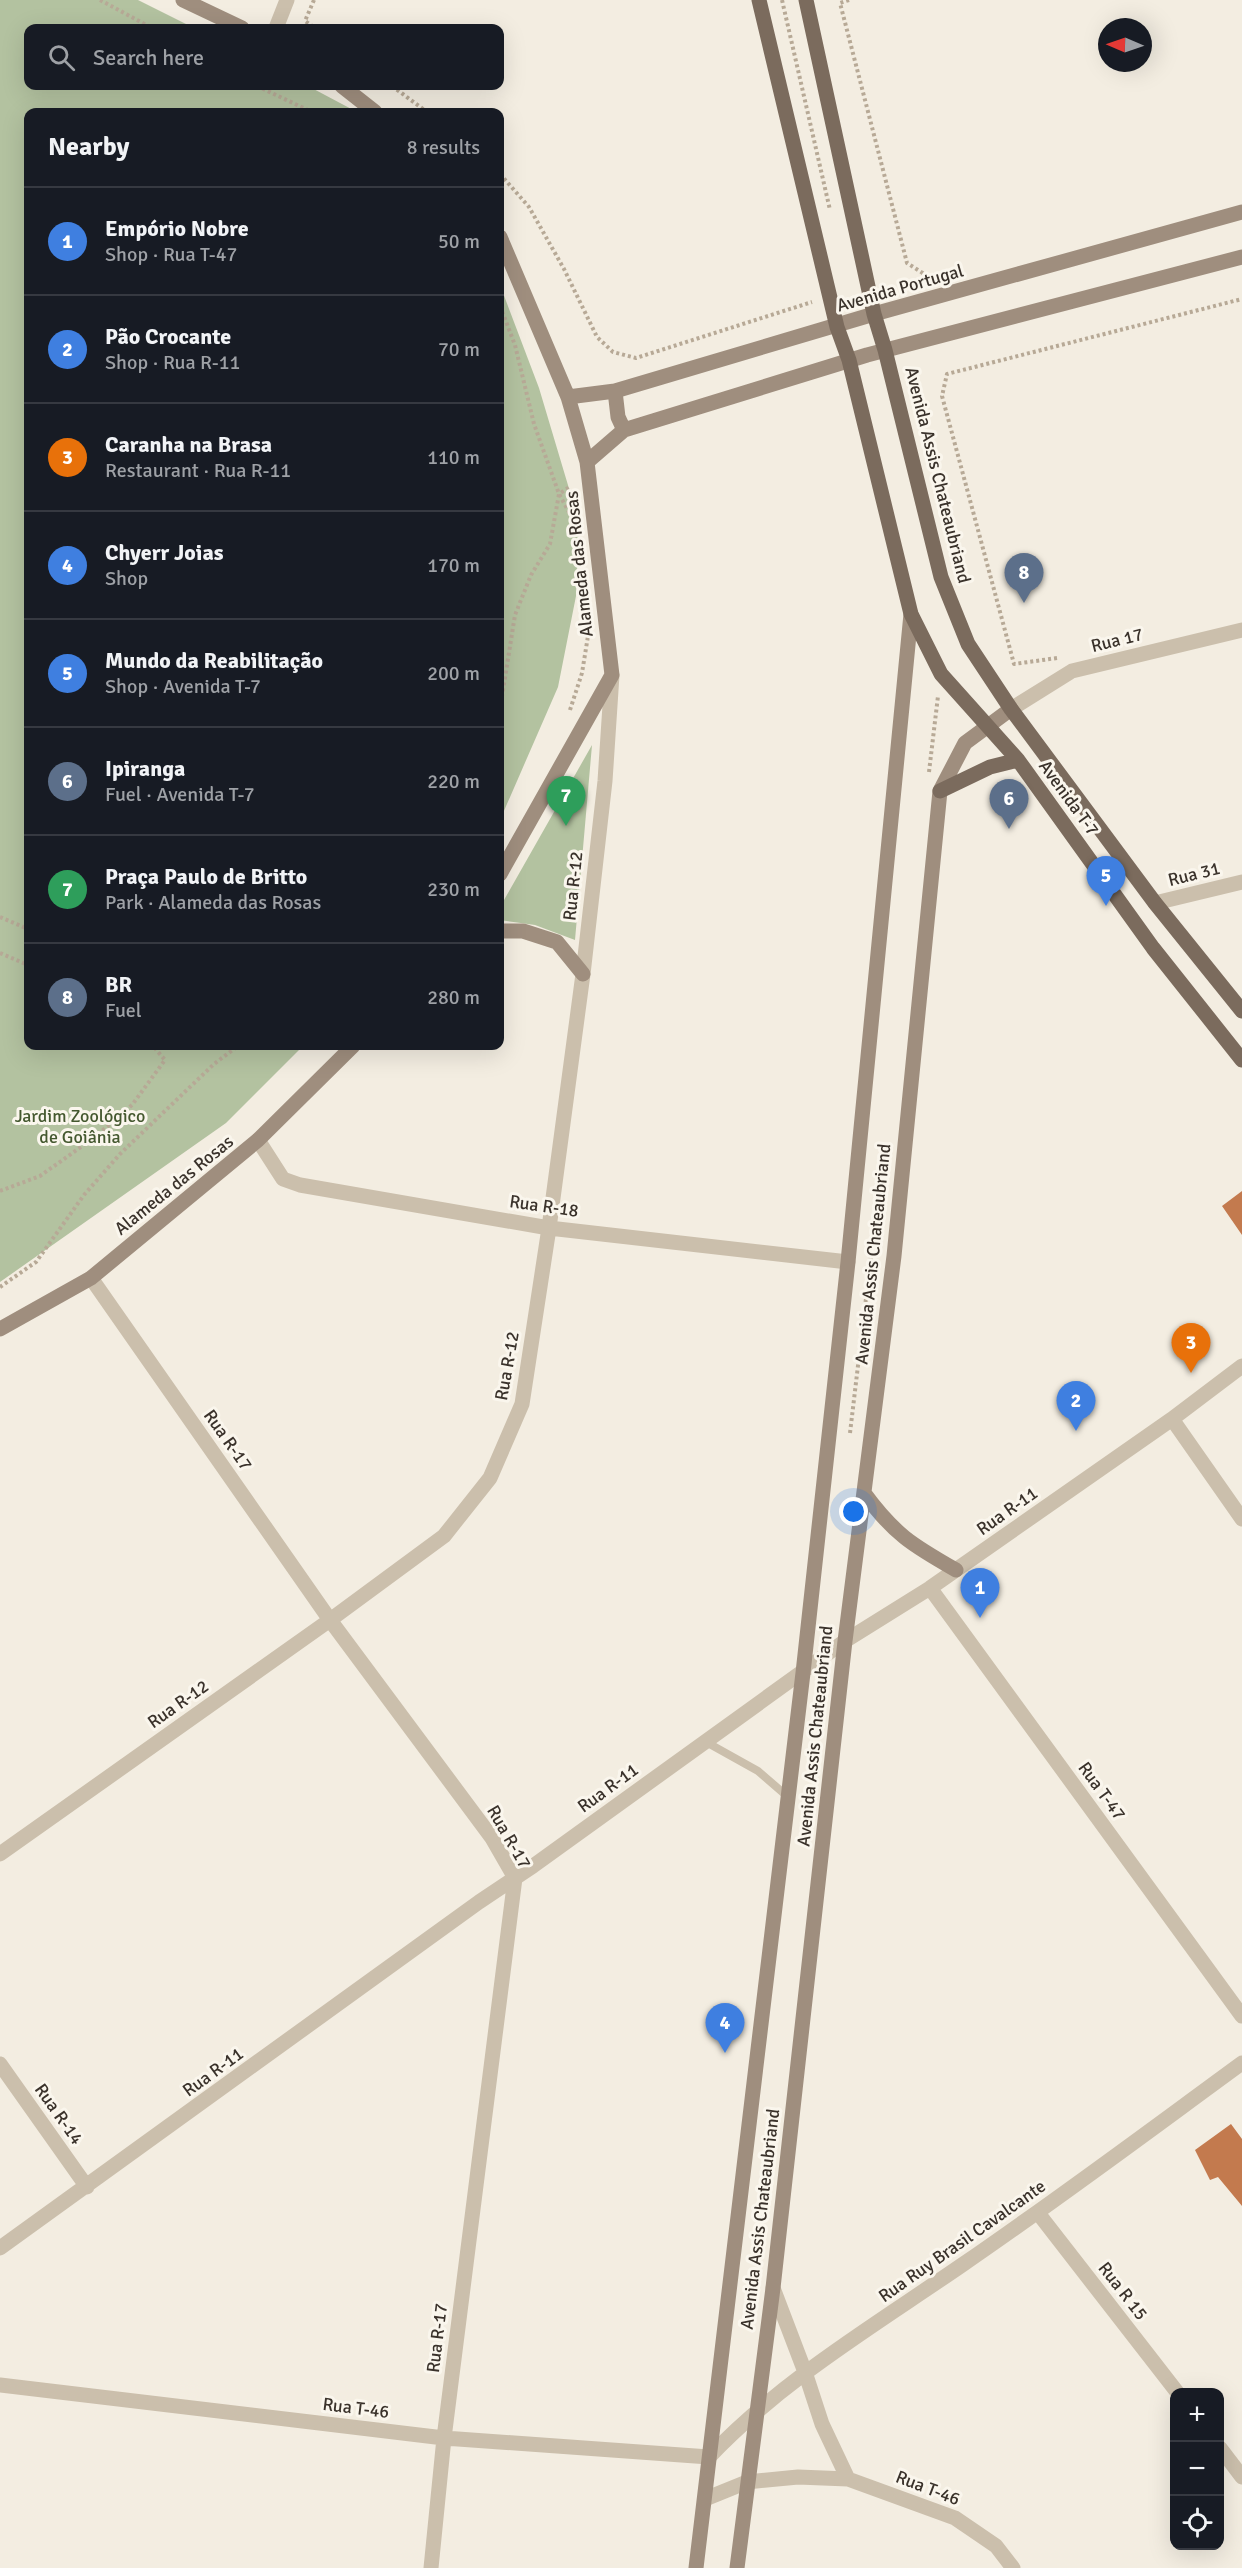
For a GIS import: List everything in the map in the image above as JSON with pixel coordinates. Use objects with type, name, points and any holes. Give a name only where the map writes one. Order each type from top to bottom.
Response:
[{"type":"main road","points":[[183,0],[234,24]]},
{"type":"main road","name":"Avenida Assis Chateaubriand","points":[[696,2568],[788,1797],[848,1262],[911,614],[849,360],[837,327],[759,0]]},
{"type":"main road","name":"Avenida Assis Chateaubriand","points":[[737,2568],[773,2288],[845,1641],[894,1256],[940,791],[965,743],[1011,710],[968,644],[941,577],[874,314],[806,0]]},
{"type":"main road","points":[[347,90],[370,108]]},
{"type":"main road","name":"Avenida Portugal","points":[[568,397],[615,391],[837,327],[874,314],[1242,212]]},
{"type":"main road","name":"Alameda das Rosas","points":[[504,246],[568,397],[588,469],[612,675]]},
{"type":"main road","points":[[588,469],[624,430],[849,360],[1242,257]]},
{"type":"main road","points":[[615,391],[618,417],[624,430]]},
{"type":"main road","name":"Avenida T-7","points":[[911,614],[940,674],[1018,760],[1153,948],[1242,1060]]},
{"type":"main road","points":[[504,867],[612,675]]},
{"type":"main road","name":"Avenida T-7","points":[[1011,710],[1155,903],[1242,1011]]},
{"type":"main road","points":[[940,791],[990,767],[1018,760]]},
{"type":"main road","points":[[504,931],[523,931],[557,942],[583,974]]},
{"type":"main road","name":"Alameda das Rosas","points":[[0,1329],[91,1278],[258,1140],[349,1050]]},
{"type":"main road","points":[[864,1493],[885,1521],[901,1537],[956,1570]]},
{"type":"street","points":[[278,24],[287,0]]},
{"type":"street","name":"Rua 17","points":[[1011,710],[1072,671],[1242,630]]},
{"type":"street","name":"Rua R-12","points":[[0,1854],[330,1620],[444,1536],[490,1478],[522,1404],[549,1228],[583,974],[605,781],[612,675]]},
{"type":"street","name":"Rua 31","points":[[1155,903],[1242,882]]},
{"type":"street","name":"Rua R-18","points":[[258,1140],[283,1179],[300,1185],[549,1228],[848,1262]]},
{"type":"street","name":"Rua R-17","points":[[91,1278],[330,1620],[492,1838],[515,1878],[444,2438],[431,2568]]},
{"type":"street","name":"Rua R-11","points":[[0,2248],[845,1641],[956,1570],[1172,1419],[1242,1366]]},
{"type":"street","points":[[1172,1419],[1242,1520]]},
{"type":"street","name":"Rua T-47","points":[[930,1588],[1242,2016]]},
{"type":"street","name":"Rua Ruy Brasil Cavalcante","points":[[709,2457],[756,2412],[806,2373],[1038,2213],[1242,2063]]},
{"type":"street","name":"Rua R-14","points":[[0,2064],[87,2187]]},
{"type":"street","name":"Rua R 15","points":[[1038,2213],[1174,2388]]},
{"type":"street","points":[[773,2288],[806,2373],[822,2424],[848,2479]]},
{"type":"street","name":"Rua T-46","points":[[0,2385],[444,2438],[709,2457]]},
{"type":"street","points":[[1224,2453],[1242,2477]]},
{"type":"street","name":"Rua T-46","points":[[705,2499],[747,2482],[798,2477],[848,2479],[955,2518],[996,2546],[1013,2568]]},
{"type":"lane","points":[[706,1742],[758,1771],[788,1797]]},
{"type":"path","points":[[100,0],[145,24]]},
{"type":"path","points":[[309,24],[305,21],[314,0]]},
{"type":"path","points":[[849,0],[840,3],[907,263]]},
{"type":"path","points":[[265,90],[304,108]]},
{"type":"path","points":[[397,90],[422,108]]},
{"type":"path","points":[[504,179],[529,207],[564,269],[597,337],[614,352],[636,358],[818,300]]},
{"type":"path","points":[[1066,656],[1014,664],[942,396],[947,374],[1242,299]]},
{"type":"path","points":[[504,316],[515,345],[534,424],[559,495],[580,530]]},
{"type":"path","points":[[504,683],[515,615],[531,574],[550,544],[559,495],[588,469]]},
{"type":"path","points":[[568,717],[582,673],[590,625]]},
{"type":"path","points":[[0,917],[24,927]]},
{"type":"path","points":[[0,953],[24,963]]},
{"type":"path","points":[[0,1191],[40,1176],[95,1137],[132,1105],[165,1060],[156,1050]]},
{"type":"path","points":[[0,1287],[36,1262],[84,1195],[120,1154],[233,1050]]},
{"type":"green space","name":"Jardim Zoológico de Goiânia","points":[[0,0],[138,0],[186,24],[24,24],[24,90],[316,90],[349,108],[24,108],[24,1050],[299,1050],[226,1123],[0,1282]]},
{"type":"green space","points":[[504,296],[539,388],[579,522],[576,596],[558,687],[504,811]]},
{"type":"green space","points":[[592,745],[575,940],[535,925],[504,921],[504,900]]},
{"type":"building","points":[[1242,1191],[1242,1235],[1222,1206]]},
{"type":"building","points":[[1231,2124],[1242,2139],[1242,2206],[1218,2177],[1210,2180],[1195,2150]]},
{"type":"place","name":"BR","points":[[1024,603]]},
{"type":"place","name":"Praça Paulo de Britto","points":[[566,826]]},
{"type":"place","name":"Ipiranga","points":[[1009,829]]},
{"type":"place","name":"Mundo da Reabilitação","points":[[1106,906]]},
{"type":"place","name":"Caranha na Brasa","points":[[1191,1373]]},
{"type":"place","name":"Pão Crocante","points":[[1076,1431]]},
{"type":"place","name":"Empório Nobre","points":[[980,1618]]},
{"type":"place","name":"Chyerr Joias","points":[[725,2053]]}]
